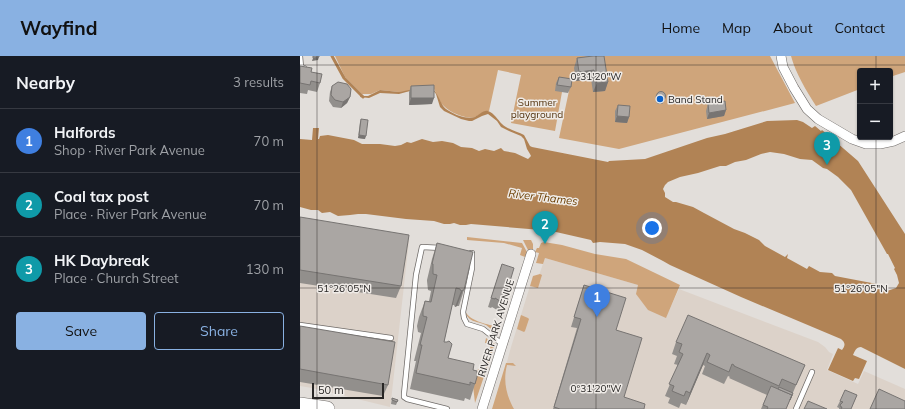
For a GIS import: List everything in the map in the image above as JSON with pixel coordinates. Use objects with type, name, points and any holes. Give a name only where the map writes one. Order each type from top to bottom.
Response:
[{"type":"main road","points":[[300,404],[327,409]]},
{"type":"street","points":[[781,56],[783,67],[794,88],[807,109],[818,119],[852,139],[866,144],[880,144],[894,141],[905,136]]},
{"type":"street","name":"RIVER PARK AVENUE","points":[[482,409],[531,254]]},
{"type":"lane","points":[[300,56],[301,67],[308,70]]},
{"type":"lane","points":[[444,249],[422,247],[416,275],[404,397],[447,409]]},
{"type":"lane","points":[[465,252],[472,253],[472,268],[463,312],[464,318],[467,324],[483,329],[502,344]]},
{"type":"lane","points":[[300,325],[390,338]]},
{"type":"lane","points":[[796,409],[812,372]]},
{"type":"shaded area","points":[[300,221],[409,241],[390,407],[300,386]]},
{"type":"shaded area","points":[[545,258],[638,285],[666,317],[679,289],[818,342],[833,354],[827,370],[858,384],[864,371],[905,389],[905,409],[494,409],[530,286],[535,287]]},
{"type":"green space","name":"Summer playground","points":[[335,56],[770,56],[795,103],[619,149],[559,138],[570,86],[562,92],[555,131],[511,123],[521,75],[498,70],[489,111],[483,112],[471,118],[456,114],[444,106],[434,89],[399,92],[380,90],[371,94],[362,94],[345,77]]},
{"type":"green space","points":[[791,56],[905,56],[905,72],[893,76],[893,68],[857,68],[857,90],[816,106],[798,76]]},
{"type":"green space","points":[[467,237],[522,243],[527,252],[525,257],[520,255],[522,248],[504,243],[467,240]]},
{"type":"green space","points":[[523,240],[531,240],[533,244],[533,251],[528,250]]},
{"type":"green space","points":[[544,242],[562,245],[595,254],[626,259],[680,285],[666,318],[648,310],[636,294],[638,285],[545,258],[543,264],[536,263],[539,253],[535,252],[541,243]]},
{"type":"green space","points":[[540,274],[542,275],[538,288],[530,286],[533,276]]},
{"type":"green space","points":[[464,310],[474,320],[497,327],[494,332],[486,325],[468,318]]},
{"type":"green space","points":[[521,315],[529,319],[524,332],[517,329]]},
{"type":"green space","points":[[486,338],[495,344],[475,403],[472,377],[476,378],[478,369],[485,371],[491,344],[485,343]]},
{"type":"green space","points":[[506,363],[513,363],[516,366],[507,365],[505,376],[507,393],[514,409],[492,409]]},
{"type":"water","points":[[420,88],[429,88],[417,89],[399,94],[380,93],[369,98],[360,97],[361,95],[368,96],[380,90],[399,92]]},
{"type":"water","name":"River Thames","points":[[436,94],[446,109],[460,116],[471,118],[484,111],[490,112],[504,126],[524,135],[532,147],[608,162],[645,159],[707,138],[767,121],[797,120],[812,128],[815,126],[821,131],[822,130],[858,161],[905,234],[905,369],[859,347],[853,355],[867,361],[859,379],[855,378],[853,381],[828,370],[838,348],[842,350],[844,347],[843,340],[741,297],[670,265],[642,250],[625,244],[600,242],[593,243],[591,240],[556,232],[550,233],[548,237],[546,237],[545,233],[541,230],[471,224],[444,224],[434,221],[366,214],[338,216],[330,212],[322,213],[318,210],[300,207],[300,139],[312,140],[313,128],[319,128],[318,139],[320,136],[328,135],[354,140],[362,144],[395,146],[422,139],[433,142],[442,141],[453,143],[461,147],[472,148],[479,151],[485,149],[494,151],[501,148],[504,151],[515,153],[528,159],[531,156],[524,139],[521,136],[501,127],[497,121],[488,114],[469,121],[444,111],[440,107]],"holes":[[[770,152],[784,154],[800,159],[812,160],[838,177],[851,190],[895,268],[894,269],[899,283],[896,288],[887,291],[877,284],[835,276],[832,273],[820,272],[809,266],[807,269],[787,258],[788,254],[785,257],[765,246],[759,240],[734,229],[693,207],[673,202],[665,197],[663,189],[668,182],[680,177],[720,166],[726,166]]]},
{"type":"building","points":[[604,56],[608,82],[597,83],[594,70],[579,72],[577,58]]},
{"type":"building","points":[[300,66],[312,68],[311,72],[322,74],[320,83],[311,81],[310,85],[300,83]]},
{"type":"building","points":[[559,77],[572,79],[571,87],[557,85]]},
{"type":"building","points":[[338,82],[347,84],[351,89],[350,97],[343,102],[335,100],[331,95],[332,86]]},
{"type":"building","points":[[434,85],[434,98],[411,98],[411,86]]},
{"type":"building","points":[[661,91],[666,96],[661,101],[656,96]]},
{"type":"building","points":[[725,101],[726,110],[709,113],[708,104]]},
{"type":"building","points":[[618,105],[630,106],[629,117],[617,116]]},
{"type":"building","points":[[361,119],[368,120],[366,136],[359,135]]},
{"type":"building","points":[[300,217],[409,235],[401,286],[300,270]]},
{"type":"building","points":[[437,243],[473,252],[464,290],[461,291],[460,289],[456,288],[444,342],[449,341],[452,344],[448,358],[474,364],[473,370],[477,371],[475,384],[470,382],[470,385],[416,373],[422,345],[420,345],[427,317],[423,316],[423,310],[425,301],[431,302],[437,275],[433,274],[432,264]]},
{"type":"building","points":[[502,264],[514,268],[504,301],[500,301],[495,298],[491,298]]},
{"type":"building","points":[[584,285],[626,298],[616,330],[642,338],[624,397],[645,404],[644,409],[560,409],[554,407],[581,319],[574,317]]},
{"type":"building","points":[[688,315],[805,365],[796,385],[782,379],[779,386],[732,364],[729,372],[707,362],[710,355],[707,353],[690,393],[686,391],[684,396],[672,391],[674,386],[669,384],[683,354],[679,352],[682,344],[676,342]]},
{"type":"building","points":[[300,326],[395,342],[388,385],[300,369]]},
{"type":"building","points":[[771,386],[792,395],[786,409],[767,409],[768,407],[763,405]]},
{"type":"building","points":[[779,387],[793,393],[790,400],[792,395],[778,389]]},
{"type":"building","points":[[879,389],[905,401],[905,409],[870,409]]},
{"type":"building","points":[[845,390],[857,395],[851,409],[841,409],[842,407],[840,405],[843,402],[840,401]]},
{"type":"building","points":[[392,398],[398,400],[397,402],[392,400]]},
{"type":"building","points":[[808,401],[827,409],[804,409]]},
{"type":"waterway","points":[[332,56],[344,78],[363,97]]},
{"type":"place","name":"Band Stand","points":[[660,99]]},
{"type":"place","name":"HK Daybreak","points":[[827,165]]},
{"type":"place","name":"Coal tax post","points":[[545,244]]},
{"type":"place","name":"Halfords","points":[[597,317]]}]
